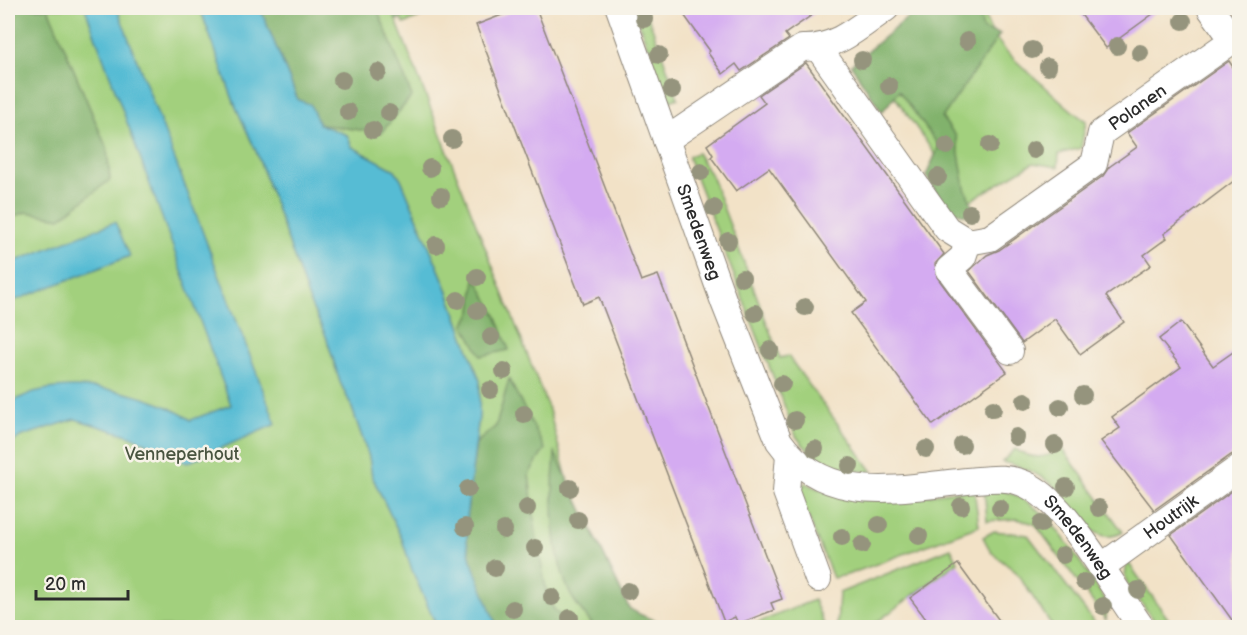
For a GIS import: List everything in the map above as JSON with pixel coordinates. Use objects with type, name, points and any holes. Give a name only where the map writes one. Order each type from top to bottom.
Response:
[{"type":"street","name":"Smedenweg","points":[[620,8],[724,303],[779,441],[789,454],[808,470],[833,483],[856,489],[885,489],[1006,477],[1028,485],[1044,494],[1057,508],[1101,567],[1136,625]]},
{"type":"street","points":[[666,140],[802,48],[819,49],[842,39],[886,8]]},
{"type":"street","name":"Polanen","points":[[968,242],[990,238],[1094,164],[1101,133],[1233,40],[1210,8]]},
{"type":"street","points":[[819,49],[947,229],[968,242],[963,257],[949,269],[1010,351]]},
{"type":"street","points":[[789,454],[786,492],[818,579]]},
{"type":"street","name":"Houtrijk","points":[[1101,567],[1239,466]]},
{"type":"green space","name":"Venneperhout","points":[[8,8],[200,8],[235,105],[256,151],[311,305],[326,336],[340,382],[351,405],[369,457],[372,476],[402,539],[412,570],[437,627],[8,627]]},
{"type":"green space","points":[[8,8],[48,8],[107,149],[110,180],[60,218],[26,212],[8,219]]},
{"type":"green space","points":[[260,8],[443,8],[404,24],[400,18],[396,20],[549,410],[566,475],[629,608],[668,627],[497,627],[467,512],[479,416],[480,381],[445,284],[401,179],[395,170],[352,147],[347,135],[318,124]]},
{"type":"green space","points":[[260,8],[377,8],[412,96],[381,133],[318,124],[310,105],[298,100]]},
{"type":"green space","points":[[391,8],[407,8],[410,14],[396,20]]},
{"type":"green space","points":[[634,8],[645,8],[678,98],[670,101],[664,94]]},
{"type":"green space","points":[[919,8],[979,8],[983,30],[1000,34],[942,118],[956,136],[965,188],[977,217],[947,211],[926,176],[939,146],[899,91],[882,112],[851,65]]},
{"type":"green space","points":[[925,8],[983,8],[992,33],[1009,54],[1067,107],[1086,121],[1081,148],[1059,154],[1058,167],[1033,163],[958,208],[957,186],[865,54]]},
{"type":"green space","points":[[697,153],[711,175],[780,358],[788,356],[873,472],[850,470],[830,464],[811,453],[796,436],[689,159],[689,156]]},
{"type":"green space","points":[[475,276],[497,317],[509,350],[481,356],[464,325],[472,311]]},
{"type":"green space","points":[[509,379],[545,449],[529,474],[536,534],[548,601],[568,627],[497,627],[478,585],[468,551],[467,516],[476,443],[496,426]]},
{"type":"green space","points":[[1062,448],[1123,532],[1111,536],[1101,535],[1092,530],[1053,485],[1029,470],[1002,462],[1015,449],[1027,455],[1039,457]]},
{"type":"green space","points":[[555,453],[629,608],[668,627],[594,627],[574,601],[565,581],[556,546],[553,507]]},
{"type":"green space","points":[[806,483],[826,492],[867,499],[910,497],[974,489],[979,526],[847,575],[833,578],[798,492],[799,486]]},
{"type":"green space","points":[[984,488],[1005,491],[1023,499],[1055,527],[1105,599],[1106,620],[1035,524],[1017,519],[987,521]]},
{"type":"green space","points":[[994,531],[1028,535],[1098,627],[1053,627],[1016,572],[991,552],[983,537]]},
{"type":"green space","points":[[951,548],[958,562],[870,627],[837,627],[839,593]]},
{"type":"green space","points":[[1127,561],[1174,627],[1159,627],[1128,585],[1125,577]]},
{"type":"green space","points":[[814,600],[825,627],[747,627]]},
{"type":"water","points":[[85,8],[117,8],[276,424],[187,463],[131,436],[75,419],[20,437],[8,446],[8,404],[38,391],[76,387],[117,391],[157,403],[191,420],[231,405]]},
{"type":"water","points":[[200,8],[260,8],[298,100],[310,104],[319,124],[347,135],[352,147],[395,170],[401,179],[445,284],[480,381],[479,416],[467,512],[467,542],[471,560],[497,627],[437,627],[412,570],[402,539],[372,476],[369,457],[351,405],[340,382],[326,336],[311,305],[256,151],[235,105]]},
{"type":"water","points":[[115,222],[130,256],[8,303],[8,264]]},
{"type":"building","points":[[520,8],[536,8],[641,281],[658,275],[782,599],[771,603],[774,610],[738,624],[735,617],[724,622],[599,297],[583,304],[476,25]]},
{"type":"building","points":[[679,8],[822,8],[785,34],[789,39],[741,71],[736,64],[723,74],[708,53],[710,51]]},
{"type":"building","points":[[1076,8],[1161,8],[1106,48]]},
{"type":"building","points":[[1229,61],[1239,76],[1239,177],[1164,234],[1167,238],[1144,255],[1151,265],[1106,296],[1124,322],[1080,354],[1055,319],[1022,343],[969,271],[987,255],[999,250],[1103,176],[1109,167],[1137,147],[1127,133]]},
{"type":"building","points":[[806,63],[944,254],[935,264],[937,277],[1007,372],[933,425],[851,313],[866,302],[769,168],[736,191],[711,157],[713,155],[707,145],[765,103],[759,95]]},
{"type":"building","points":[[1181,322],[1213,366],[1239,348],[1239,452],[1231,455],[1154,510],[1101,441],[1120,428],[1112,417],[1181,367],[1159,339]]},
{"type":"building","points":[[1239,486],[1239,627],[1237,627],[1171,535]]},
{"type":"building","points":[[958,564],[1004,627],[932,627],[910,598]]}]
